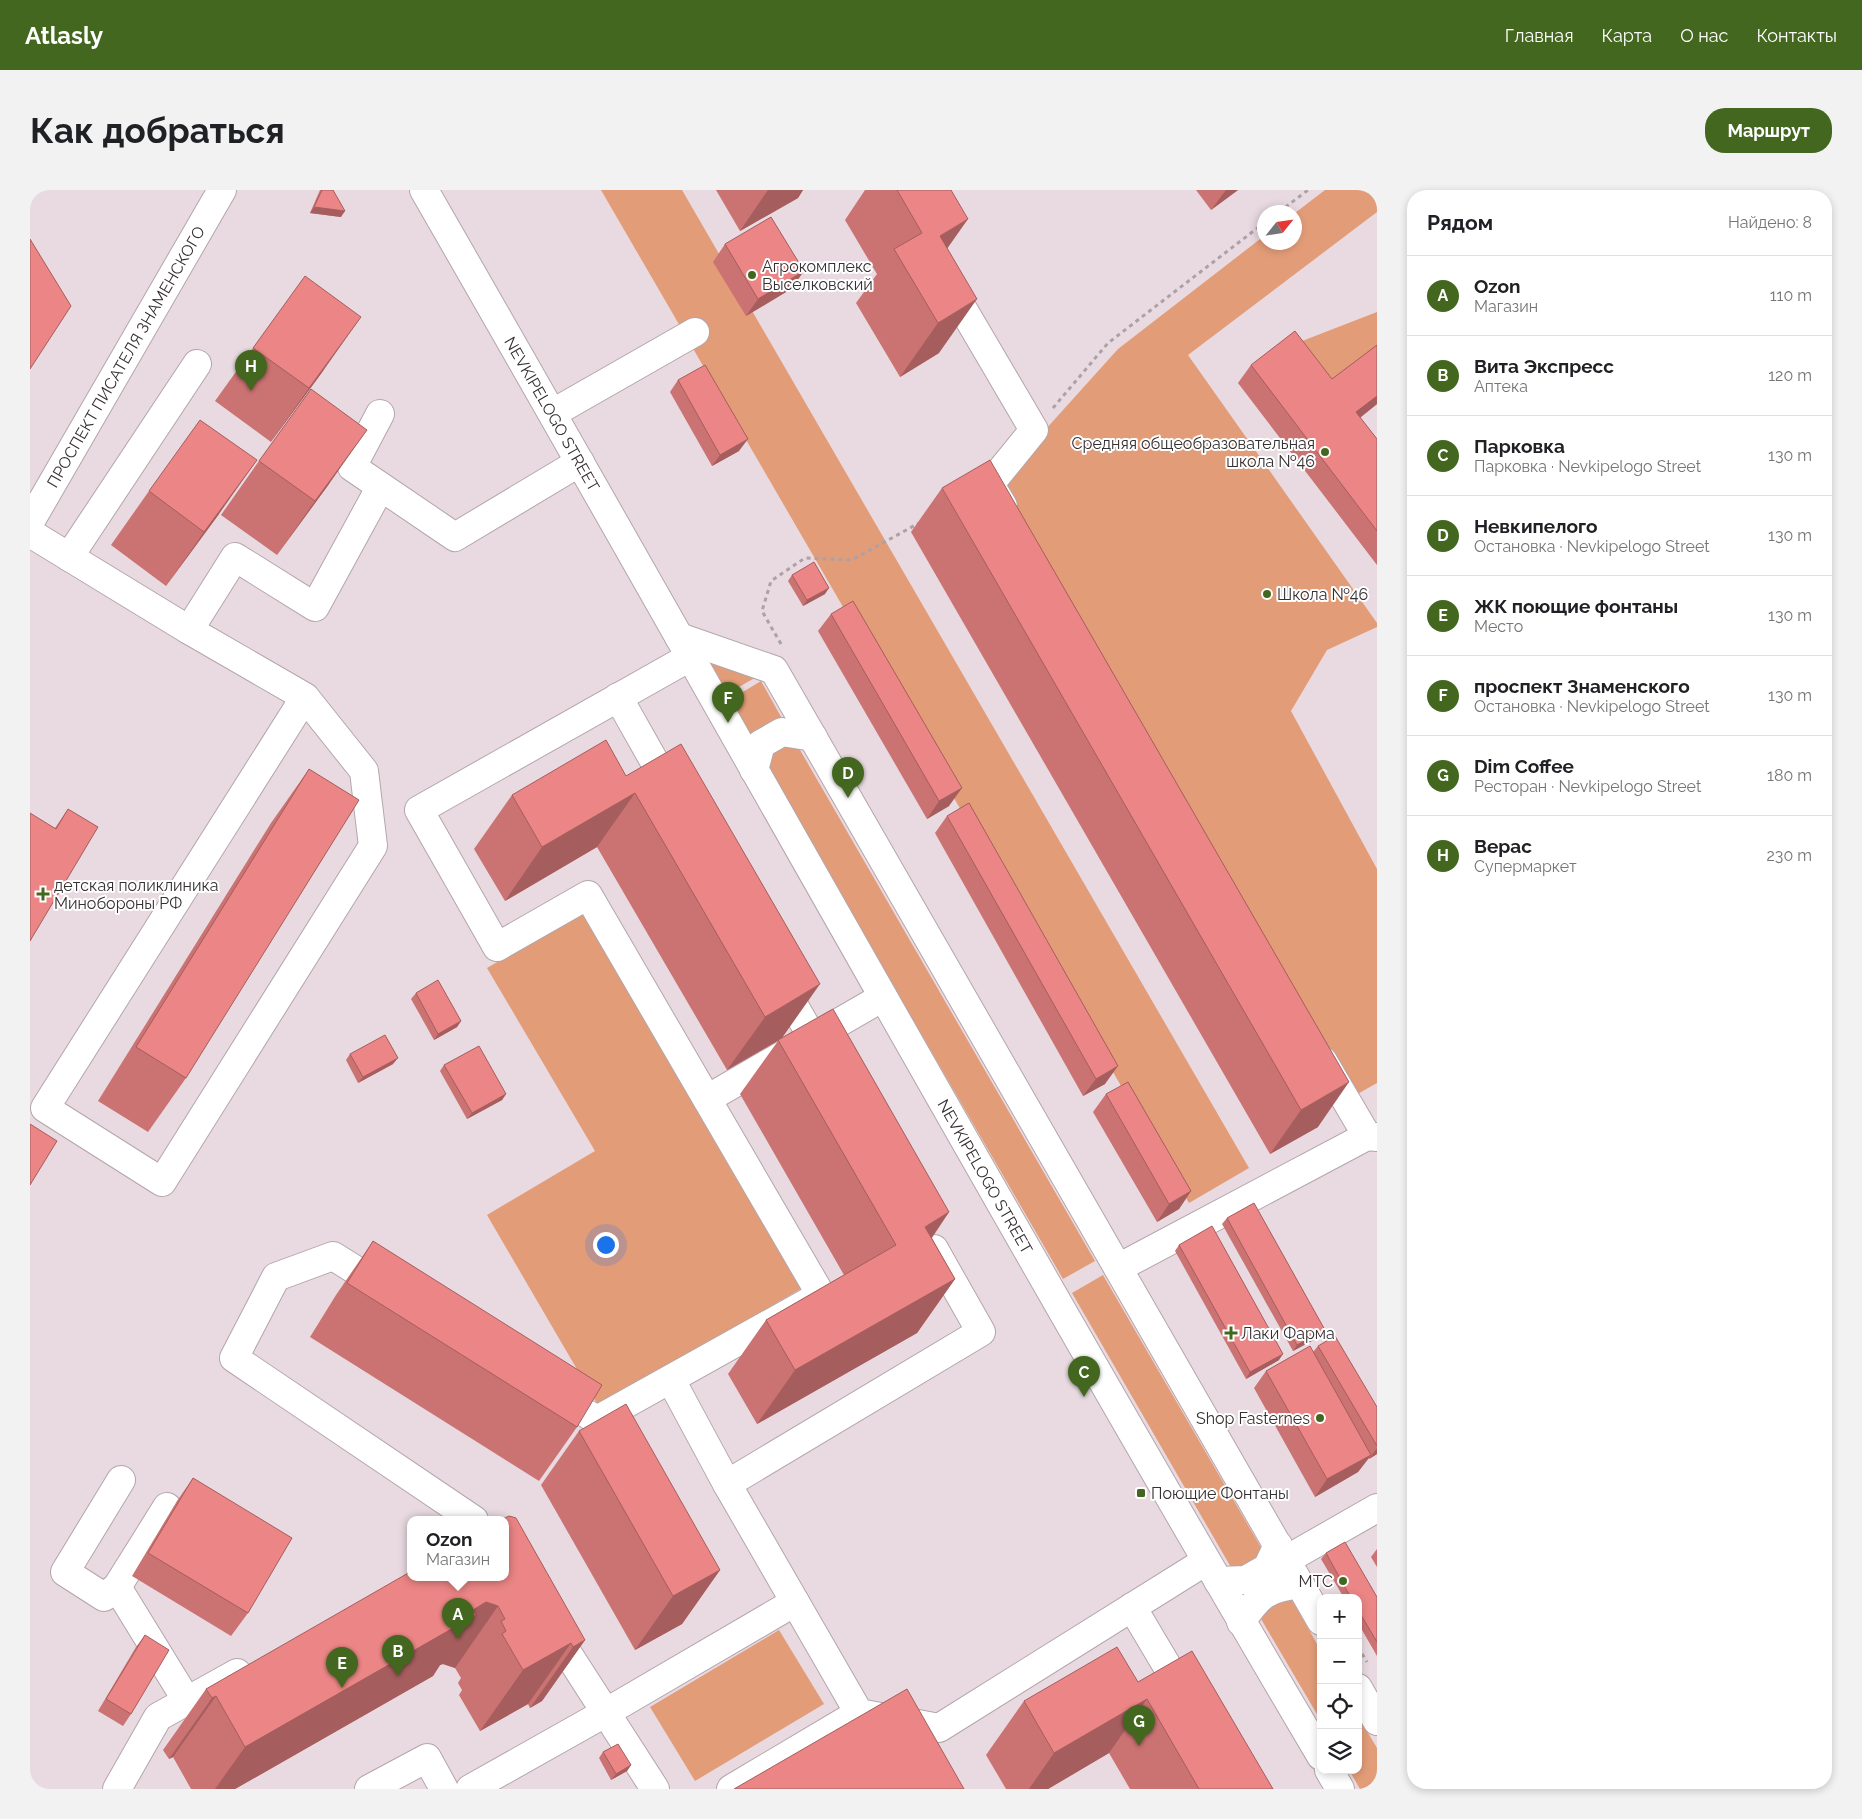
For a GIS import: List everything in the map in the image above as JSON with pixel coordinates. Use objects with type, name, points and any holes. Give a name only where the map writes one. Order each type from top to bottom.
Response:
[{"type":"street","name":"ПРОСПЕКТ ПИСАТЕЛЯ ЗНАМЕНСКОГО","points":[[30,522],[222,190]]},
{"type":"street","name":"NEVKIPELOGO STREET","points":[[424,190],[883,997],[1212,1571],[1317,1749]]},
{"type":"street","points":[[936,262],[1034,430],[990,484],[1015,527]]},
{"type":"street","points":[[552,413],[695,332]]},
{"type":"street","points":[[69,557],[197,364]]},
{"type":"street","points":[[380,414],[352,467],[455,538],[580,462]]},
{"type":"street","points":[[189,630],[235,557],[315,607],[380,488]]},
{"type":"street","points":[[30,533],[305,698],[364,771],[373,846],[162,1182],[45,1108],[305,698]]},
{"type":"street","points":[[531,1379],[597,1420],[821,1295],[588,895],[497,947],[420,810],[618,697],[685,647],[774,670],[1317,1614]]},
{"type":"street","points":[[618,697],[686,816]]},
{"type":"street","points":[[754,770],[761,744],[782,732],[813,737]]},
{"type":"street","points":[[768,961],[837,1081]]},
{"type":"street","points":[[707,1099],[883,997]]},
{"type":"street","points":[[1118,1268],[1372,1137],[1312,1041]]},
{"type":"street","points":[[727,1484],[981,1332],[922,1228]]},
{"type":"street","points":[[408,1302],[333,1256],[276,1277],[234,1358],[468,1516]]},
{"type":"street","points":[[671,1380],[727,1484],[858,1713],[938,1741],[1132,1608],[1212,1571],[1246,1580],[1267,1568],[1282,1552],[1377,1508]]},
{"type":"street","points":[[121,1480],[66,1572],[104,1597],[117,1587],[167,1508]]},
{"type":"street","points":[[1242,1622],[1256,1600],[1277,1587],[1300,1584]]},
{"type":"street","points":[[117,1587],[187,1701]]},
{"type":"street","points":[[470,1789],[795,1602]]},
{"type":"street","points":[[537,1605],[655,1789]]},
{"type":"street","points":[[1132,1608],[1201,1723]]},
{"type":"street","points":[[117,1789],[158,1717],[256,1662]]},
{"type":"street","points":[[1362,1695],[1377,1721]]},
{"type":"street","points":[[731,1789],[858,1713]]},
{"type":"street","points":[[369,1789],[427,1758],[444,1789]]},
{"type":"street","points":[[1331,1774],[1340,1789]]},
{"type":"path","points":[[1288,205],[1308,190]]},
{"type":"path","points":[[1034,430],[1108,343],[1257,228]]},
{"type":"path","points":[[782,644],[762,611],[771,581],[805,558],[852,560],[921,522]]},
{"type":"shaded area","points":[[601,190],[682,190],[1249,1168],[1189,1203]]},
{"type":"shaded area","points":[[1325,190],[1377,190],[1377,212],[1188,355],[1377,623],[1377,627],[1327,650],[1291,711],[1377,869],[1377,1083],[1354,1096],[999,481],[1118,349],[1257,241],[1257,250],[1302,250],[1302,208]]},
{"type":"shaded area","points":[[1377,312],[1377,351],[1320,395],[1284,348]]},
{"type":"shaded area","points":[[701,653],[758,676],[725,695]]},
{"type":"shaded area","points":[[761,681],[785,724],[752,743],[728,701]]},
{"type":"shaded area","points":[[787,741],[796,743],[1095,1261],[1063,1279],[763,761],[766,752]]},
{"type":"shaded area","points":[[584,911],[804,1287],[599,1407],[487,1215],[595,1151],[487,968]]},
{"type":"shaded area","points":[[1103,1275],[1263,1551],[1261,1558],[1242,1570],[1232,1569],[1072,1293]]},
{"type":"shaded area","points":[[1285,1599],[1292,1600],[1317,1644],[1317,1714],[1261,1619],[1265,1611]]},
{"type":"shaded area","points":[[779,1630],[824,1704],[695,1781],[650,1707]]},
{"type":"shaded area","points":[[1362,1723],[1377,1748],[1377,1789],[1360,1789],[1351,1774],[1362,1774]]},
{"type":"building","points":[[322,190],[333,190],[345,211],[314,207]]},
{"type":"building","points":[[897,190],[951,190],[968,219],[940,236],[977,299],[938,323],[894,249],[922,233]]},
{"type":"building","points":[[771,217],[804,271],[758,299],[725,244]]},
{"type":"building","points":[[30,239],[71,306],[30,369]]},
{"type":"building","points":[[305,276],[361,317],[309,388],[253,348]]},
{"type":"building","name":"Средняя общеобразовательная школа №46","points":[[1295,331],[1332,379],[1377,345],[1377,396],[1356,412],[1377,439],[1377,531],[1251,365]]},
{"type":"building","points":[[705,365],[748,439],[720,455],[678,380]]},
{"type":"building","points":[[311,389],[367,430],[315,501],[259,461]]},
{"type":"building","points":[[200,420],[257,460],[204,532],[149,491]]},
{"type":"building","points":[[990,460],[1349,1082],[1301,1110],[942,488]]},
{"type":"building","points":[[814,562],[829,588],[807,600],[792,575]]},
{"type":"building","points":[[853,601],[962,788],[939,801],[831,614]]},
{"type":"building","points":[[606,740],[626,776],[681,744],[820,984],[765,1017],[635,793],[542,847],[512,795]]},
{"type":"building","points":[[309,769],[359,800],[186,1078],[136,1047]]},
{"type":"building","points":[[969,803],[1118,1066],[1096,1079],[947,816]]},
{"type":"building","name":"детская поликлиника Минобороны РФ","points":[[68,809],[98,827],[30,941],[30,813],[56,829]]},
{"type":"building","points":[[438,980],[461,1021],[438,1034],[416,993]]},
{"type":"building","points":[[833,1009],[949,1212],[925,1227],[955,1279],[795,1370],[766,1320],[896,1245],[778,1040]]},
{"type":"building","points":[[385,1035],[398,1058],[363,1077],[350,1054]]},
{"type":"building","points":[[479,1046],[506,1094],[472,1113],[444,1065]]},
{"type":"building","points":[[1128,1082],[1191,1191],[1169,1204],[1106,1094]]},
{"type":"building","points":[[30,1124],[57,1141],[30,1185]]},
{"type":"building","points":[[1254,1203],[1325,1330],[1297,1345],[1227,1218]]},
{"type":"building","points":[[1212,1226],[1283,1354],[1250,1372],[1179,1245]]},
{"type":"building","points":[[373,1241],[602,1385],[577,1427],[347,1283]]},
{"type":"building","points":[[1335,1336],[1377,1407],[1377,1446],[1318,1346]]},
{"type":"building","points":[[1310,1346],[1371,1455],[1327,1479],[1266,1371]]},
{"type":"building","points":[[626,1404],[720,1570],[673,1596],[579,1431]]},
{"type":"building","points":[[193,1478],[292,1538],[248,1613],[148,1553]]},
{"type":"building","points":[[509,1516],[516,1518],[585,1640],[573,1647],[571,1643],[523,1670],[502,1634],[506,1631],[501,1621],[505,1619],[498,1606],[486,1602],[473,1610],[476,1615],[245,1747],[216,1696],[212,1698],[206,1689],[407,1574],[407,1581],[509,1581]]},
{"type":"building","points":[[1345,1542],[1377,1597],[1377,1642],[1362,1617],[1362,1594],[1349,1594],[1326,1553]]},
{"type":"building","points":[[145,1635],[169,1650],[131,1714],[106,1699]]},
{"type":"building","points":[[1117,1647],[1138,1682],[1192,1651],[1273,1789],[1199,1789],[1147,1699],[1054,1753],[1024,1701]]},
{"type":"building","points":[[907,1689],[964,1789],[734,1789]]},
{"type":"building","points":[[618,1744],[631,1765],[616,1774],[603,1752]]},
{"type":"place","name":"Агрокомплекс Выселковский","points":[[752,275]]},
{"type":"place","name":"Верас","points":[[251,391]]},
{"type":"place","name":"Средняя общеобразовательная школа №46","points":[[1325,452]]},
{"type":"place","name":"Школа №46","points":[[1267,594]]},
{"type":"place","name":"проспект Знаменского","points":[[728,723]]},
{"type":"place","name":"Невкипелого","points":[[848,798]]},
{"type":"place","name":"детская поликлиника Минобороны РФ","points":[[43,894]]},
{"type":"place","name":"Лаки Фарма","points":[[1231,1333]]},
{"type":"place","name":"Парковка","points":[[1084,1397]]},
{"type":"place","name":"Shop Fasternes","points":[[1320,1418]]},
{"type":"place","name":"Поющие Фонтаны","points":[[1141,1493]]},
{"type":"place","name":"МТС","points":[[1343,1581]]},
{"type":"place","name":"Ozon","points":[[458,1639]]},
{"type":"place","name":"Вита Экспресс","points":[[398,1676]]},
{"type":"place","name":"ЖК поющие фонтаны","points":[[342,1688]]},
{"type":"place","name":"Dim Coffee","points":[[1139,1746]]}]
